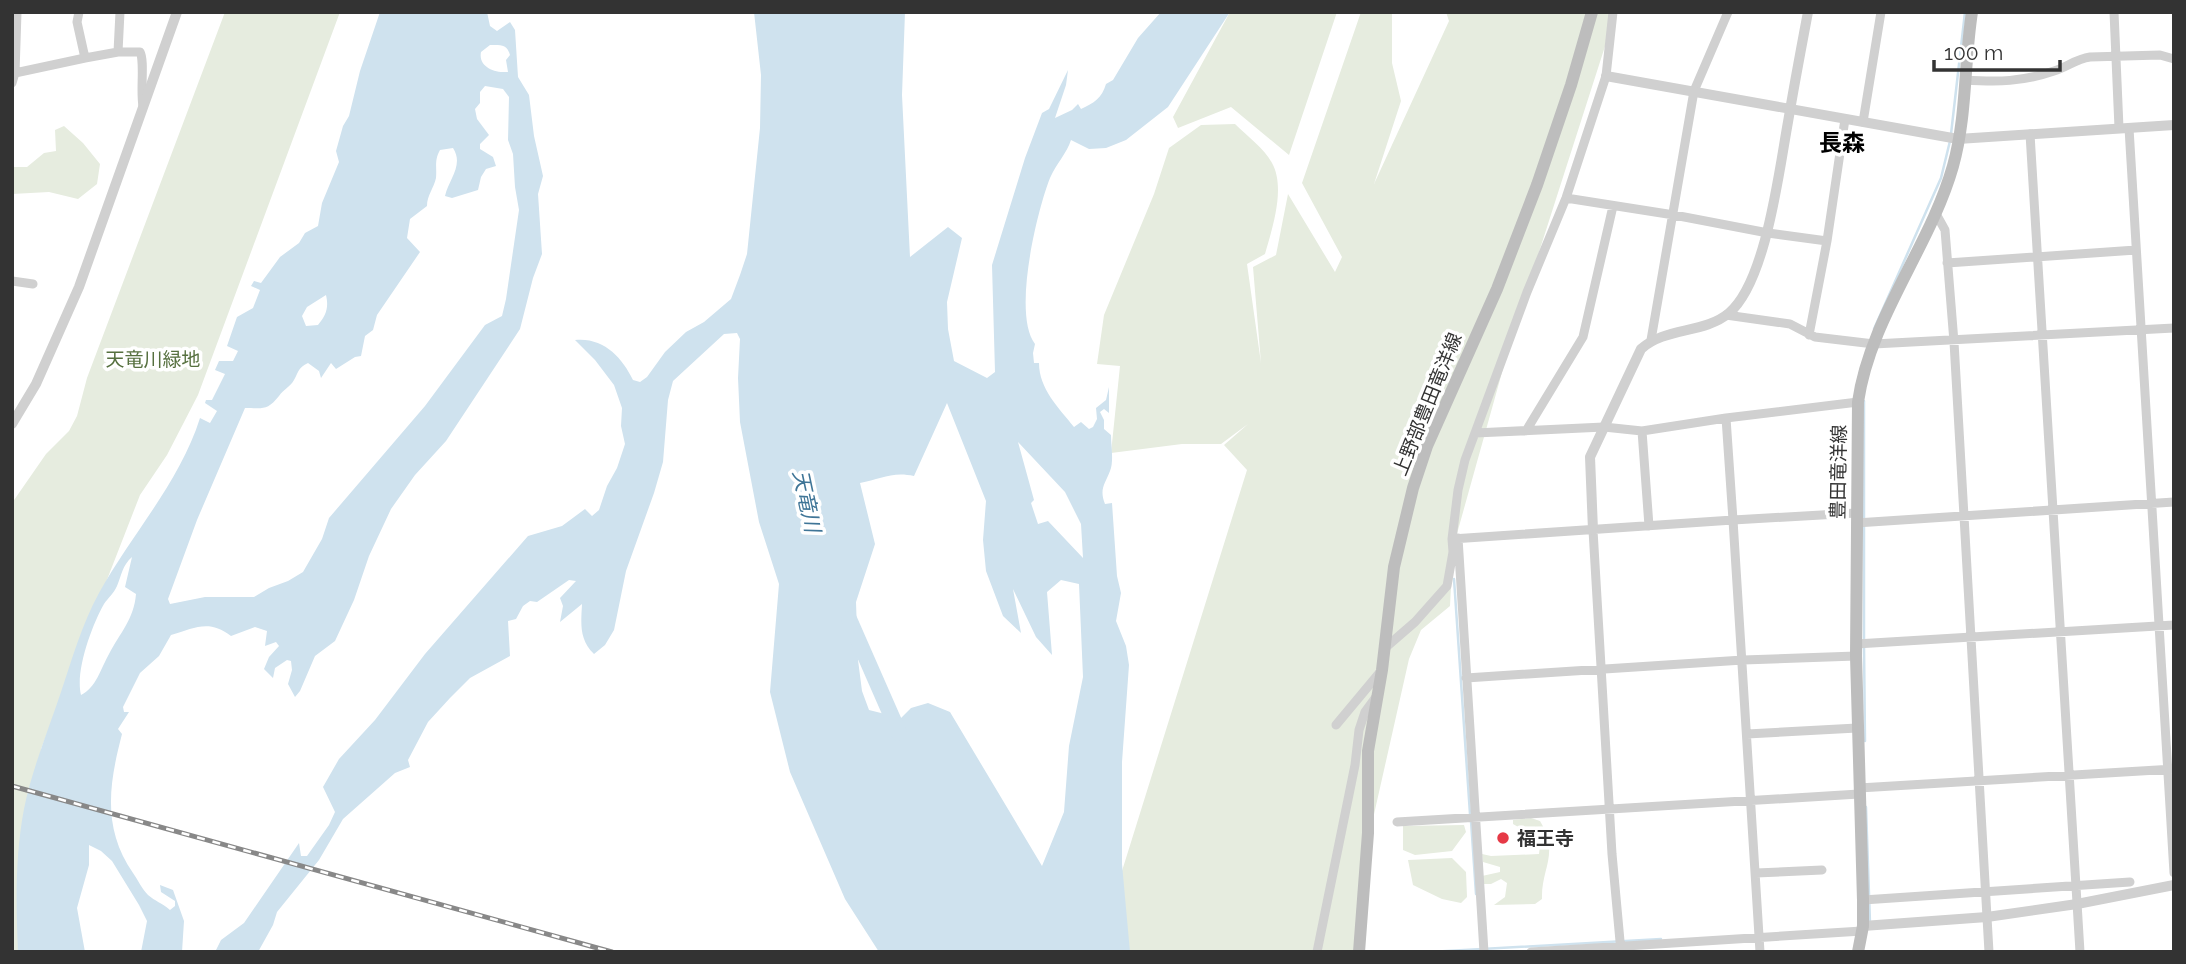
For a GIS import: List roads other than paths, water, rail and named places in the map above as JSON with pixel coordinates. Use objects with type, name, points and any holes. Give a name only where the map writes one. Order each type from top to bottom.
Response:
[{"type":"main road","name":"上野部豊田竜洋線","points":[[1359,952],[1368,833],[1368,751],[1382,670],[1394,567],[1427,446],[1497,289],[1537,185],[1571,85],[1592,12]]},
{"type":"main road","name":"豊田竜洋線","points":[[1858,952],[1863,900],[1856,650],[1860,383],[1874,344],[1935,212],[1953,166],[1972,12]]},
{"type":"street","points":[[17,12],[13,78],[85,58],[118,52],[140,52],[143,57],[140,91],[143,106]]},
{"type":"street","points":[[79,12],[78,22],[85,58]]},
{"type":"street","points":[[118,52],[120,12]]},
{"type":"street","points":[[12,424],[36,384],[79,287],[177,12]]},
{"type":"street","points":[[1385,648],[1415,622],[1447,586],[1455,538],[1458,490],[1475,433],[1527,292],[1566,198],[1606,76],[1613,12]]},
{"type":"street","points":[[1651,340],[1694,91],[1728,12]]},
{"type":"street","points":[[1621,949],[1612,854],[1590,457],[1641,349],[1651,340],[1713,323],[1726,315],[1744,295],[1768,233],[1808,12]]},
{"type":"street","points":[[1863,122],[1881,12]]},
{"type":"street","points":[[2115,12],[2116,56],[2136,250],[2159,626],[2171,769],[2174,873]]},
{"type":"street","points":[[1965,80],[2006,82],[2056,71],[2079,59],[2160,55],[2174,59]]},
{"type":"street","points":[[1606,76],[1958,139],[2174,125]]},
{"type":"street","points":[[1808,335],[1827,241],[1845,119]]},
{"type":"street","points":[[2030,134],[2080,952]]},
{"type":"street","points":[[1566,198],[1827,241]]},
{"type":"street","points":[[1526,430],[1583,337],[1613,206]]},
{"type":"street","points":[[1935,212],[1945,230],[1954,342],[1989,952]]},
{"type":"street","points":[[1947,263],[2136,250]]},
{"type":"street","points":[[12,281],[33,284]]},
{"type":"street","points":[[1726,315],[1790,324],[1808,335],[1874,344],[1954,342],[2174,328]]},
{"type":"street","points":[[1475,433],[1604,427],[1642,431],[1858,402]]},
{"type":"street","points":[[1726,418],[1760,952]]},
{"type":"street","points":[[1642,431],[1649,526]]},
{"type":"street","points":[[1455,538],[1733,520],[1963,515],[2174,502]]},
{"type":"street","points":[[1455,538],[1484,952]]},
{"type":"street","points":[[1466,678],[1743,660],[1970,638],[2174,625]]},
{"type":"street","points":[[1336,725],[1382,670]]},
{"type":"street","points":[[1317,952],[1355,765],[1359,730],[1365,712],[1377,695]]},
{"type":"street","points":[[1747,734],[1857,728]]},
{"type":"street","points":[[1397,822],[1751,801],[1978,780],[2171,769]]},
{"type":"street","points":[[1756,873],[1822,870]]},
{"type":"street","points":[[1863,900],[2130,882]]},
{"type":"street","points":[[1531,952],[1621,949],[1987,917],[2077,904],[2174,885]]},
{"type":"water","points":[[380,12],[487,12],[490,26],[497,31],[510,22],[515,30],[518,77],[529,95],[543,176],[538,194],[542,254],[520,329],[446,441],[415,475],[391,509],[335,641],[315,656],[295,697],[288,684],[292,670],[291,661],[287,660],[275,668],[273,678],[264,669],[269,657],[279,646],[276,642],[265,646],[267,631],[255,627],[231,636],[209,626],[171,635],[159,656],[140,673],[123,707],[124,712],[129,712],[118,729],[122,734],[114,770],[112,822],[123,856],[146,893],[170,910],[175,906],[175,901],[161,892],[160,885],[173,890],[184,921],[182,952],[141,952],[147,921],[112,861],[89,845],[89,865],[77,908],[85,952],[18,952],[18,862],[24,809],[82,629],[112,571],[168,486],[200,418],[210,423],[217,411],[205,403],[206,400],[212,400],[225,374],[215,370],[219,361],[233,361],[238,351],[227,346],[237,317],[253,308],[260,290],[251,286],[254,281],[261,283],[280,257],[299,243],[305,233],[318,226],[322,203],[339,162],[336,151],[343,126],[349,116],[360,71]],"holes":[[[490,45],[505,47],[510,55],[506,60],[508,72],[488,68],[482,62],[481,52]],[[485,86],[503,89],[509,97],[508,140],[513,154],[519,210],[502,316],[485,325],[425,406],[329,518],[322,539],[303,572],[254,597],[205,597],[170,604],[168,599],[197,520],[245,408],[264,408],[271,404],[292,382],[300,368],[308,363],[319,371],[321,378],[331,363],[336,369],[361,356],[365,336],[373,330],[377,315],[420,252],[407,238],[410,219],[427,206],[436,178],[436,161],[440,150],[453,148],[457,160],[445,196],[452,198],[478,190],[486,169],[496,166],[493,157],[480,149],[480,144],[489,135],[477,119],[475,109],[480,103],[480,92]],[[326,295],[326,311],[318,325],[306,326],[302,316],[307,307]],[[132,557],[125,587],[136,594],[135,603],[94,683],[81,695],[80,674],[90,636],[99,613],[116,589]]]},
{"type":"water","points":[[754,12],[905,12],[902,95],[910,257],[948,227],[962,238],[947,302],[948,329],[954,361],[987,378],[995,372],[992,265],[1042,113],[1049,109],[1068,70],[1055,118],[1078,104],[1081,109],[1097,100],[1106,84],[1113,80],[1138,38],[1161,12],[1230,12],[1168,107],[1126,140],[1106,148],[1089,149],[1071,140],[1052,173],[1045,193],[1033,237],[1026,287],[1029,330],[1035,344],[1034,363],[1039,363],[1046,390],[1074,427],[1081,422],[1089,429],[1093,427],[1097,419],[1096,408],[1106,400],[1109,387],[1109,413],[1104,409],[1100,412],[1104,429],[1111,435],[1112,453],[1103,494],[1105,504],[1112,503],[1117,576],[1121,593],[1116,621],[1126,646],[1129,665],[1122,762],[1122,864],[1130,952],[879,952],[845,899],[790,772],[770,692],[779,584],[759,522],[740,422],[740,339],[737,333],[724,334],[673,381],[668,400],[663,462],[626,571],[614,630],[605,645],[594,654],[586,643],[581,625],[582,604],[560,622],[563,606],[560,598],[576,581],[569,580],[537,602],[530,601],[523,606],[516,619],[508,621],[510,656],[470,678],[428,722],[408,760],[410,767],[395,773],[343,819],[319,860],[277,912],[258,952],[215,952],[221,940],[244,923],[299,843],[301,856],[307,856],[329,825],[335,812],[323,787],[339,759],[375,720],[425,654],[528,536],[562,526],[585,509],[592,516],[599,510],[625,444],[621,426],[622,408],[614,385],[575,340],[603,345],[617,356],[633,380],[640,382],[686,332],[704,322],[731,299],[747,254],[760,128],[761,75]],"holes":[[[947,403],[986,501],[983,540],[986,571],[1003,616],[1021,633],[1013,589],[1036,637],[1052,655],[1047,592],[1061,580],[1079,584],[1083,677],[1069,746],[1064,812],[1042,866],[950,712],[928,703],[911,708],[901,718],[869,710],[862,691],[856,602],[875,544],[860,483],[893,475],[914,476]],[[1018,442],[1065,492],[1081,524],[1083,558],[1048,521],[1038,524]]]},
{"type":"waterway","points":[[1951,134],[1965,12]]},
{"type":"waterway","points":[[1874,329],[1941,178],[1950,141]]},
{"type":"waterway","points":[[1864,401],[1864,639]]},
{"type":"waterway","points":[[1454,579],[1470,814]]},
{"type":"waterway","name":"天竜川","points":[[849,619],[899,733]]},
{"type":"waterway","points":[[1864,646],[1865,741]]},
{"type":"waterway","points":[[1866,807],[1870,923]]},
{"type":"waterway","points":[[1471,821],[1476,894]]},
{"type":"waterway","points":[[1429,952],[1661,939]]},
{"type":"railway","points":[[12,786],[612,952]]},
{"type":"place","name":"福王寺","points":[[1503,838]]},
{"type":"district","name":"長森","points":[[1842,142]]},
{"type":"park label","name":"天竜川緑地","points":[[153,359]]}]
